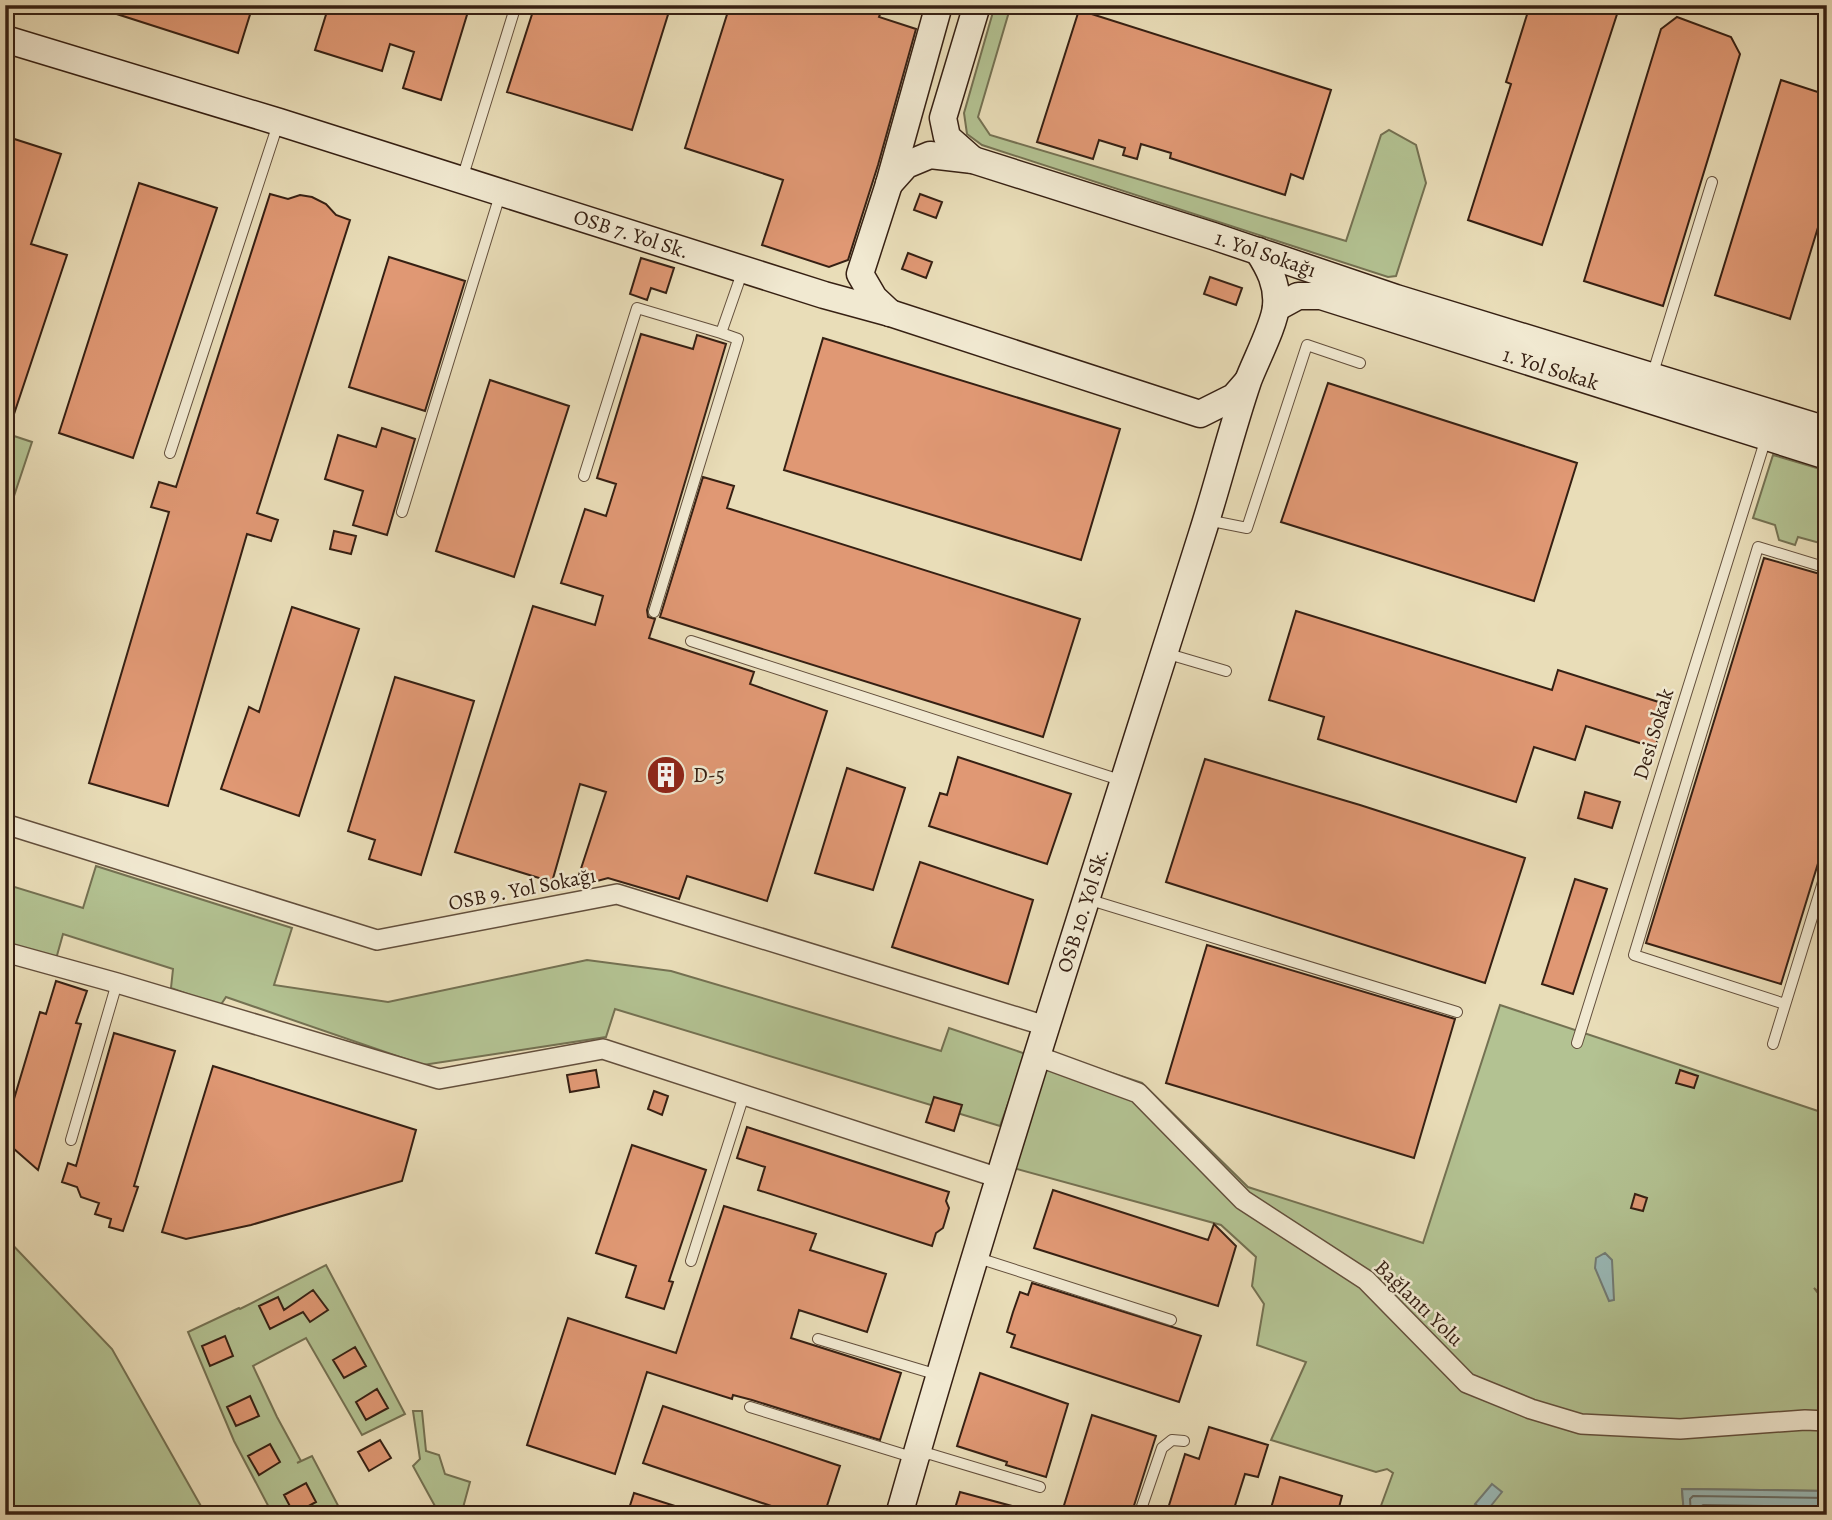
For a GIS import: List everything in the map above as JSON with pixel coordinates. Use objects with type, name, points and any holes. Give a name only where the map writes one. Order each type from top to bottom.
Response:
[{"type":"street","points":[[824,295],[837,290],[860,274],[889,184],[939,5]]},
{"type":"street","points":[[973,160],[947,137],[943,118],[977,5]]},
{"type":"street","name":"OSB 7. Yol Sk.","points":[[5,39],[279,122],[824,295],[890,313],[1200,414]]},
{"type":"street","name":"1. Yol Sokağı","points":[[889,184],[906,165],[930,155],[973,160],[1258,251],[1393,308],[1652,377],[1827,430]]},
{"type":"street","points":[[1258,251],[1274,281],[1276,308]]},
{"type":"street","points":[[860,274],[874,298],[890,313]]},
{"type":"street","name":"1. Yol Sokak","points":[[1276,308],[1298,296],[1321,296],[1393,308],[1827,456]]},
{"type":"street","name":"OSB 10. Yol Sk.","points":[[899,1515],[974,1257],[1207,520],[1248,381],[1276,308]]},
{"type":"street","points":[[1221,472],[1210,428],[1200,414],[1234,397],[1248,381]]},
{"type":"street","name":"OSB 9. Yol Sokağı","points":[[5,824],[377,940],[617,894],[1046,1027]]},
{"type":"street","points":[[5,952],[439,1079],[603,1049],[999,1178]]},
{"type":"street","name":"Bağlantı Yolu","points":[[1037,1056],[1138,1093],[1243,1200],[1366,1280],[1467,1383],[1531,1409],[1581,1424],[1680,1429],[1805,1420],[1827,1421]]},
{"type":"lane","points":[[462,180],[516,5]]},
{"type":"lane","points":[[170,453],[279,122]]},
{"type":"lane","points":[[1652,377],[1712,182]]},
{"type":"lane","points":[[402,512],[501,192]]},
{"type":"lane","points":[[721,333],[744,269]]},
{"type":"lane","points":[[584,476],[637,308],[738,339],[654,612]]},
{"type":"lane","points":[[1207,520],[1247,528],[1307,345],[1360,363]]},
{"type":"lane","name":"Desi Sokak","points":[[1577,1043],[1766,437]]},
{"type":"lane","points":[[1785,1003],[1634,955],[1758,547],[1827,568]]},
{"type":"lane","points":[[691,641],[1124,781]]},
{"type":"lane","points":[[1165,653],[1226,671]]},
{"type":"lane","points":[[1773,1044],[1827,869]]},
{"type":"lane","points":[[1087,899],[1457,1012]]},
{"type":"lane","points":[[71,1140],[117,983]]},
{"type":"lane","points":[[691,1261],[744,1095]]},
{"type":"lane","points":[[974,1257],[1171,1320]]},
{"type":"lane","points":[[817,1339],[940,1376]]},
{"type":"lane","points":[[750,1407],[915,1458],[930,1454],[1040,1486]]},
{"type":"lane","points":[[1139,1515],[1162,1448],[1172,1440],[1184,1441]]},
{"type":"green space","points":[[995,5],[1011,5],[978,117],[990,135],[1346,241],[1381,135],[1389,130],[1416,145],[1426,183],[1396,276],[1388,277],[982,145],[967,134],[964,113]]},
{"type":"green space","points":[[5,433],[32,442],[5,523]]},
{"type":"green space","points":[[1773,455],[1827,471],[1827,545],[1798,537],[1795,545],[1779,540],[1775,525],[1753,518]]},
{"type":"green space","points":[[96,866],[292,928],[274,985],[388,1002],[587,960],[671,971],[941,1051],[949,1028],[1026,1054],[1000,1126],[615,1009],[606,1037],[423,1065],[226,997],[220,1006],[171,988],[173,969],[63,934],[56,959],[5,944],[5,884],[83,908]]},
{"type":"green space","points":[[1500,1005],[1827,1114],[1827,1300],[1814,1288],[1827,1305],[1827,1491],[1682,1489],[1684,1515],[1378,1514],[1393,1473],[1387,1469],[1376,1472],[1271,1440],[1306,1362],[1257,1345],[1264,1304],[1252,1286],[1256,1257],[1221,1225],[1013,1168],[1042,1072],[1060,1056],[1142,1083],[1248,1187],[1423,1243]]},
{"type":"green space","points":[[5,1237],[112,1349],[206,1515],[5,1515]]},
{"type":"green space","points":[[326,1265],[405,1414],[362,1435],[306,1338],[253,1366],[301,1461],[297,1463],[312,1456],[343,1515],[273,1515],[234,1441],[188,1332]]},
{"type":"green space","points":[[413,1411],[422,1411],[426,1451],[439,1455],[445,1474],[470,1482],[461,1515],[424,1515],[436,1508],[413,1466],[420,1459]]},
{"type":"water","points":[[1605,1253],[1612,1260],[1614,1300],[1609,1301],[1595,1268],[1596,1258]]},
{"type":"water","points":[[1492,1484],[1502,1492],[1486,1512],[1475,1504]]},
{"type":"water","points":[[1682,1489],[1827,1491],[1827,1515],[1684,1515]]},
{"type":"building","points":[[99,5],[253,5],[238,53],[98,8]]},
{"type":"building","points":[[329,5],[470,5],[441,100],[403,88],[414,52],[390,44],[382,71],[315,50]]},
{"type":"building","points":[[535,5],[671,5],[632,130],[507,92]]},
{"type":"building","points":[[730,5],[859,5],[881,12],[879,17],[916,29],[848,260],[829,267],[762,245],[783,180],[685,148]]},
{"type":"building","points":[[1530,5],[1620,5],[1542,245],[1468,220],[1511,84],[1506,82]]},
{"type":"building","points":[[1079,10],[1331,90],[1303,179],[1291,174],[1285,195],[1170,158],[1171,153],[1141,144],[1137,159],[1123,155],[1125,148],[1099,140],[1093,159],[1037,142]]},
{"type":"building","points":[[1677,17],[1731,37],[1740,54],[1663,306],[1584,281],[1661,29]]},
{"type":"building","points":[[1781,80],[1827,95],[1827,198],[1790,319],[1715,295]]},
{"type":"building","points":[[5,136],[61,154],[31,244],[67,255],[8,432],[5,431]]},
{"type":"building","points":[[139,183],[217,208],[133,458],[59,433]]},
{"type":"building","points":[[270,194],[288,199],[300,195],[312,197],[326,204],[336,215],[350,220],[257,513],[278,520],[271,541],[247,534],[168,806],[89,783],[169,512],[151,507],[159,482],[176,487]]},
{"type":"building","points":[[920,194],[942,202],[936,218],[914,210]]},
{"type":"building","points":[[908,253],[932,262],[926,278],[902,269]]},
{"type":"building","points":[[389,257],[465,281],[425,411],[349,387]]},
{"type":"building","points":[[641,258],[674,268],[666,293],[651,288],[647,300],[630,294]]},
{"type":"building","points":[[1210,277],[1242,288],[1236,305],[1204,294]]},
{"type":"building","points":[[641,334],[693,349],[697,335],[726,344],[647,610],[648,617],[655,619],[649,638],[754,672],[750,684],[827,711],[767,901],[687,876],[679,899],[608,878],[575,887],[606,792],[580,784],[552,882],[455,852],[533,606],[595,625],[603,596],[561,583],[585,509],[606,516],[616,484],[597,478]]},
{"type":"building","points":[[823,338],[1120,429],[1081,560],[784,470]]},
{"type":"building","points":[[490,380],[569,406],[514,577],[436,551]]},
{"type":"building","points":[[1328,383],[1577,463],[1534,601],[1281,522]]},
{"type":"building","points":[[382,428],[415,439],[387,535],[353,525],[363,491],[325,479],[338,435],[376,447]]},
{"type":"building","points":[[703,477],[734,486],[727,508],[1080,619],[1043,737],[660,617]]},
{"type":"building","points":[[334,531],[356,536],[351,554],[330,549]]},
{"type":"building","points":[[1764,558],[1827,576],[1827,834],[1781,984],[1646,943]]},
{"type":"building","points":[[292,607],[359,629],[299,816],[221,789],[249,707],[259,712]]},
{"type":"building","points":[[1296,611],[1552,690],[1558,670],[1668,705],[1655,748],[1586,726],[1575,760],[1534,747],[1516,802],[1318,739],[1324,717],[1269,700]]},
{"type":"building","points":[[395,677],[474,701],[421,875],[369,859],[375,840],[348,831]]},
{"type":"building","points":[[958,757],[1071,794],[1047,864],[929,826],[940,793],[947,795]]},
{"type":"building","points":[[1205,759],[1525,858],[1485,983],[1166,882]]},
{"type":"building","points":[[847,768],[905,788],[873,890],[815,873]]},
{"type":"building","points":[[1585,792],[1620,802],[1612,828],[1578,818]]},
{"type":"building","points":[[920,862],[1033,900],[1008,984],[892,947]]},
{"type":"building","points":[[1575,879],[1607,889],[1573,994],[1542,984]]},
{"type":"building","points":[[1207,945],[1455,1019],[1414,1158],[1166,1083]]},
{"type":"building","points":[[56,981],[87,991],[76,1023],[81,1024],[38,1170],[5,1141],[5,1129],[40,1012],[46,1014]]},
{"type":"building","points":[[114,1033],[175,1051],[134,1186],[138,1187],[123,1231],[109,1227],[111,1219],[95,1214],[99,1203],[81,1197],[77,1187],[62,1182],[68,1163],[76,1166]]},
{"type":"building","points":[[213,1066],[416,1130],[402,1181],[251,1225],[186,1239],[162,1232]]},
{"type":"building","points":[[596,1070],[599,1087],[570,1092],[567,1075]]},
{"type":"building","points":[[1680,1070],[1698,1076],[1694,1088],[1676,1083]]},
{"type":"building","points":[[654,1091],[668,1096],[662,1115],[648,1109]]},
{"type":"building","points":[[934,1097],[962,1105],[954,1131],[926,1122]]},
{"type":"building","points":[[747,1127],[949,1192],[946,1201],[949,1208],[943,1228],[936,1233],[932,1246],[758,1190],[765,1167],[737,1158]]},
{"type":"building","points":[[632,1145],[706,1170],[669,1281],[673,1282],[664,1309],[626,1297],[636,1266],[596,1253]]},
{"type":"building","points":[[1053,1190],[1208,1240],[1214,1224],[1236,1246],[1218,1306],[1034,1248]]},
{"type":"building","points":[[1635,1194],[1647,1198],[1643,1211],[1631,1208]]},
{"type":"building","points":[[724,1206],[816,1234],[810,1250],[886,1274],[867,1332],[799,1310],[791,1338],[901,1373],[880,1440],[752,1400],[733,1395],[732,1399],[647,1372],[615,1474],[527,1445],[568,1318],[676,1353]]},
{"type":"building","points":[[1032,1283],[1201,1336],[1179,1402],[1011,1347],[1015,1335],[1007,1332],[1013,1312],[1020,1292],[1028,1295]]},
{"type":"building","points":[[313,1290],[328,1310],[310,1322],[303,1312],[270,1329],[259,1306],[278,1297],[284,1310]]},
{"type":"building","points":[[225,1336],[233,1356],[210,1366],[202,1346]]},
{"type":"building","points":[[355,1347],[366,1366],[344,1378],[333,1360]]},
{"type":"building","points":[[980,1373],[1068,1404],[1046,1477],[957,1446]]},
{"type":"building","points":[[377,1389],[388,1408],[366,1420],[356,1402]]},
{"type":"building","points":[[250,1396],[259,1416],[236,1426],[227,1407]]},
{"type":"building","points":[[663,1406],[840,1466],[824,1515],[798,1515],[643,1463]]},
{"type":"building","points":[[1092,1415],[1156,1436],[1131,1515],[1061,1515]]},
{"type":"building","points":[[1209,1427],[1268,1445],[1258,1477],[1245,1474],[1232,1515],[1166,1515],[1185,1454],[1199,1459]]},
{"type":"building","points":[[380,1440],[391,1458],[369,1471],[358,1452]]},
{"type":"building","points":[[270,1444],[280,1462],[259,1475],[248,1456]]},
{"type":"building","points":[[1280,1477],[1342,1496],[1337,1515],[1269,1515]]},
{"type":"building","points":[[306,1483],[316,1502],[294,1514],[284,1495]]},
{"type":"building","points":[[960,1492],[1023,1509],[1022,1515],[953,1515]]},
{"type":"building","points":[[634,1493],[694,1512],[694,1515],[627,1515]]},
{"type":"place","name":"D-5","points":[[666,775]]}]
